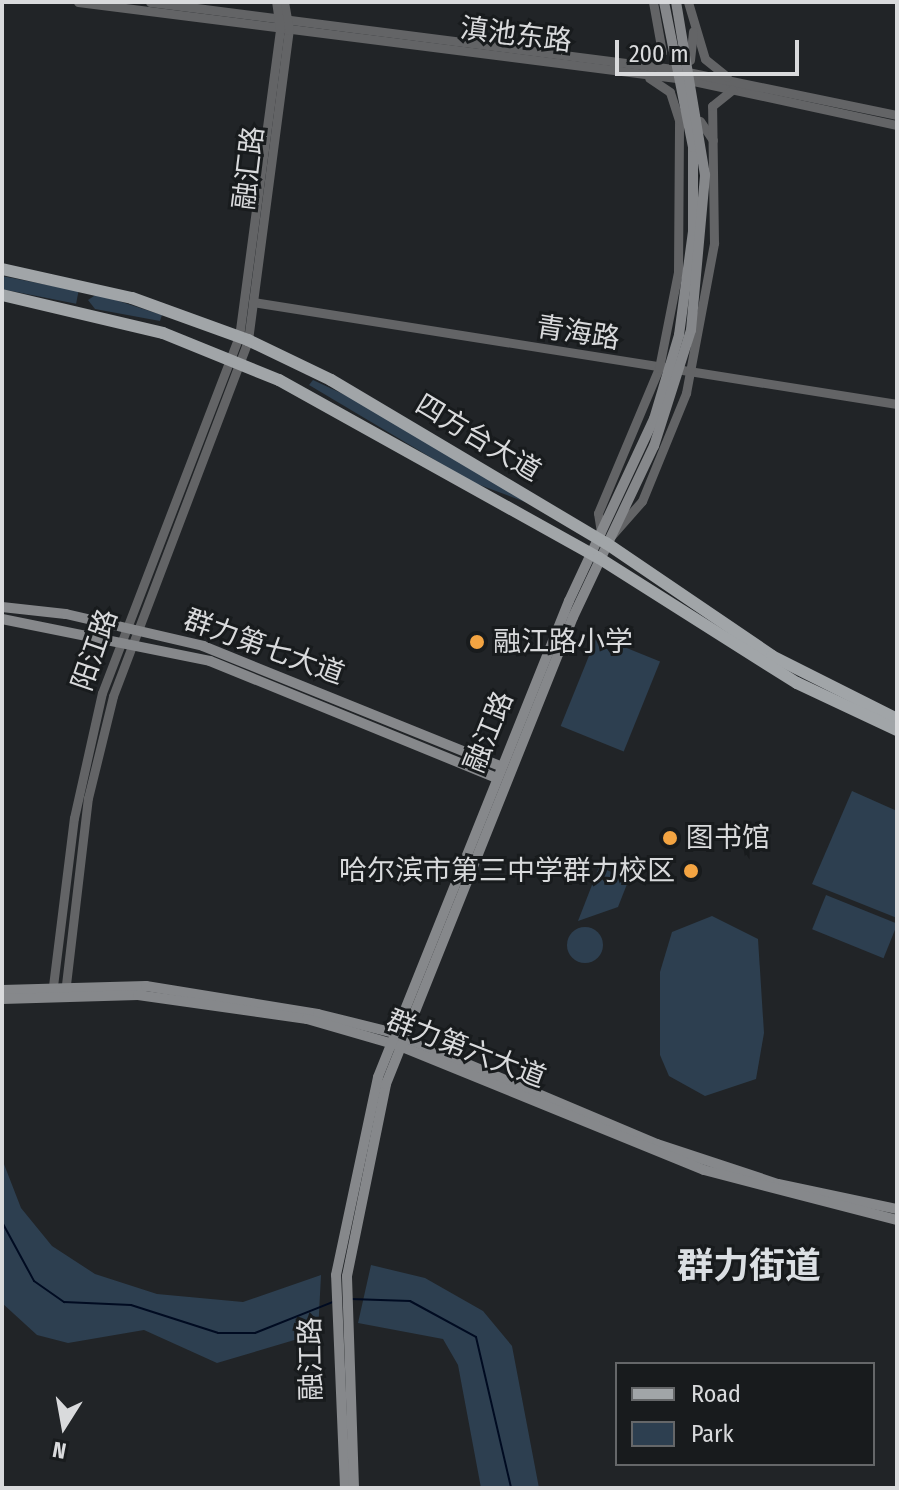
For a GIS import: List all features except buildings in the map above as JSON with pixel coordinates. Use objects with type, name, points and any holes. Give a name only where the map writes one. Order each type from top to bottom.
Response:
[{"type":"main road","name":"融江路","points":[[603,537],[657,440],[704,232],[700,121],[664,2]]},
{"type":"main road","name":"融江路","points":[[345,1488],[341,1276],[359,1145],[500,766],[603,537],[671,373],[695,202],[688,76],[690,60],[676,2]]},
{"type":"main road","name":"四方台大道","points":[[2,269],[132,298],[244,338],[603,537],[772,656],[897,719]]},
{"type":"main road","name":"四方台大道","points":[[2,295],[129,323],[237,361],[594,556],[782,674],[897,730]]},
{"type":"main road","name":"融江路","points":[[397,1040],[594,556]]},
{"type":"main road","name":"群力第七大道","points":[[2,607],[130,628],[203,646],[500,766]]},
{"type":"main road","name":"群力第七大道","points":[[2,619],[126,640],[210,661],[496,778]]},
{"type":"main road","name":"群力第六大道","points":[[2,990],[65,988],[222,994],[397,1040],[657,1144],[778,1184],[897,1209]]},
{"type":"main road","name":"群力第六大道","points":[[2,999],[52,989]]},
{"type":"main road","name":"群力第六大道","points":[[397,1040],[704,1170],[897,1220]]},
{"type":"main road","name":"融江路","points":[[340,1305],[354,1488]]},
{"type":"street","name":"滇池东路","points":[[78,2],[284,24],[626,67],[897,115]]},
{"type":"street","name":"滇池东路","points":[[150,2],[284,24]]},
{"type":"street","name":"融汇路","points":[[244,338],[284,24],[276,2]]},
{"type":"street","name":"融汇路","points":[[244,338],[253,302],[284,2]]},
{"type":"street","points":[[626,67],[659,57],[657,15],[653,2]]},
{"type":"street","points":[[659,404],[713,257],[714,100],[736,85],[705,59],[688,2]]},
{"type":"street","points":[[657,15],[675,43]]},
{"type":"street","points":[[690,60],[694,25]]},
{"type":"street","points":[[626,67],[662,84],[679,120],[682,236],[671,373],[673,428],[636,512],[603,537],[598,513],[671,373]]},
{"type":"street","name":"滇池东路","points":[[736,85],[897,125]]},
{"type":"street","points":[[700,121],[715,142]]},
{"type":"street","name":"青海路","points":[[253,302],[671,373],[897,404]]},
{"type":"street","name":"阳江路","points":[[52,989],[82,773],[130,628],[244,338]]},
{"type":"street","points":[[657,440],[673,428]]},
{"type":"street","name":"阳江路","points":[[65,988],[88,798],[126,640]]},
{"type":"green space","points":[[2,276],[79,291],[76,304],[2,289]]},
{"type":"green space","points":[[97,294],[162,315],[160,321],[95,309],[88,300]]},
{"type":"green space","points":[[313,380],[356,400],[533,505],[472,482],[309,385]]},
{"type":"green space","points":[[597,636],[660,661],[624,751],[561,726]]},
{"type":"green space","points":[[852,791],[897,811],[897,918],[812,884]]},
{"type":"green space","points":[[599,867],[629,879],[618,907],[578,921]]},
{"type":"green space","points":[[826,895],[897,924],[884,958],[812,929]]},
{"type":"green space","points":[[712,916],[758,939],[764,1033],[756,1079],[705,1096],[669,1076],[660,1055],[660,972],[672,932]]},
{"type":"green space","points":[[585,927],[598,932],[603,945],[598,958],[585,963],[572,958],[567,945],[572,932]]},
{"type":"green space","points":[[2,1159],[21,1208],[52,1246],[95,1274],[157,1294],[243,1302],[321,1275],[318,1333],[217,1363],[144,1330],[68,1343],[37,1335],[2,1303]]},
{"type":"green space","points":[[371,1265],[425,1278],[483,1311],[512,1346],[539,1488],[481,1488],[458,1365],[443,1339],[358,1323]]},
{"type":"waterway","points":[[2,1222],[34,1281],[64,1302],[131,1305],[218,1333],[255,1333],[333,1302]]},
{"type":"waterway","points":[[351,1299],[410,1301],[476,1337],[511,1488]]},
{"type":"place","name":"融江路小学","points":[[477,642]]},
{"type":"place","name":"图书馆","points":[[670,838]]},
{"type":"place","name":"哈尔滨市第三中学群力校区","points":[[691,871]]},
{"type":"district","name":"群力街道","points":[[749,1267]]}]
